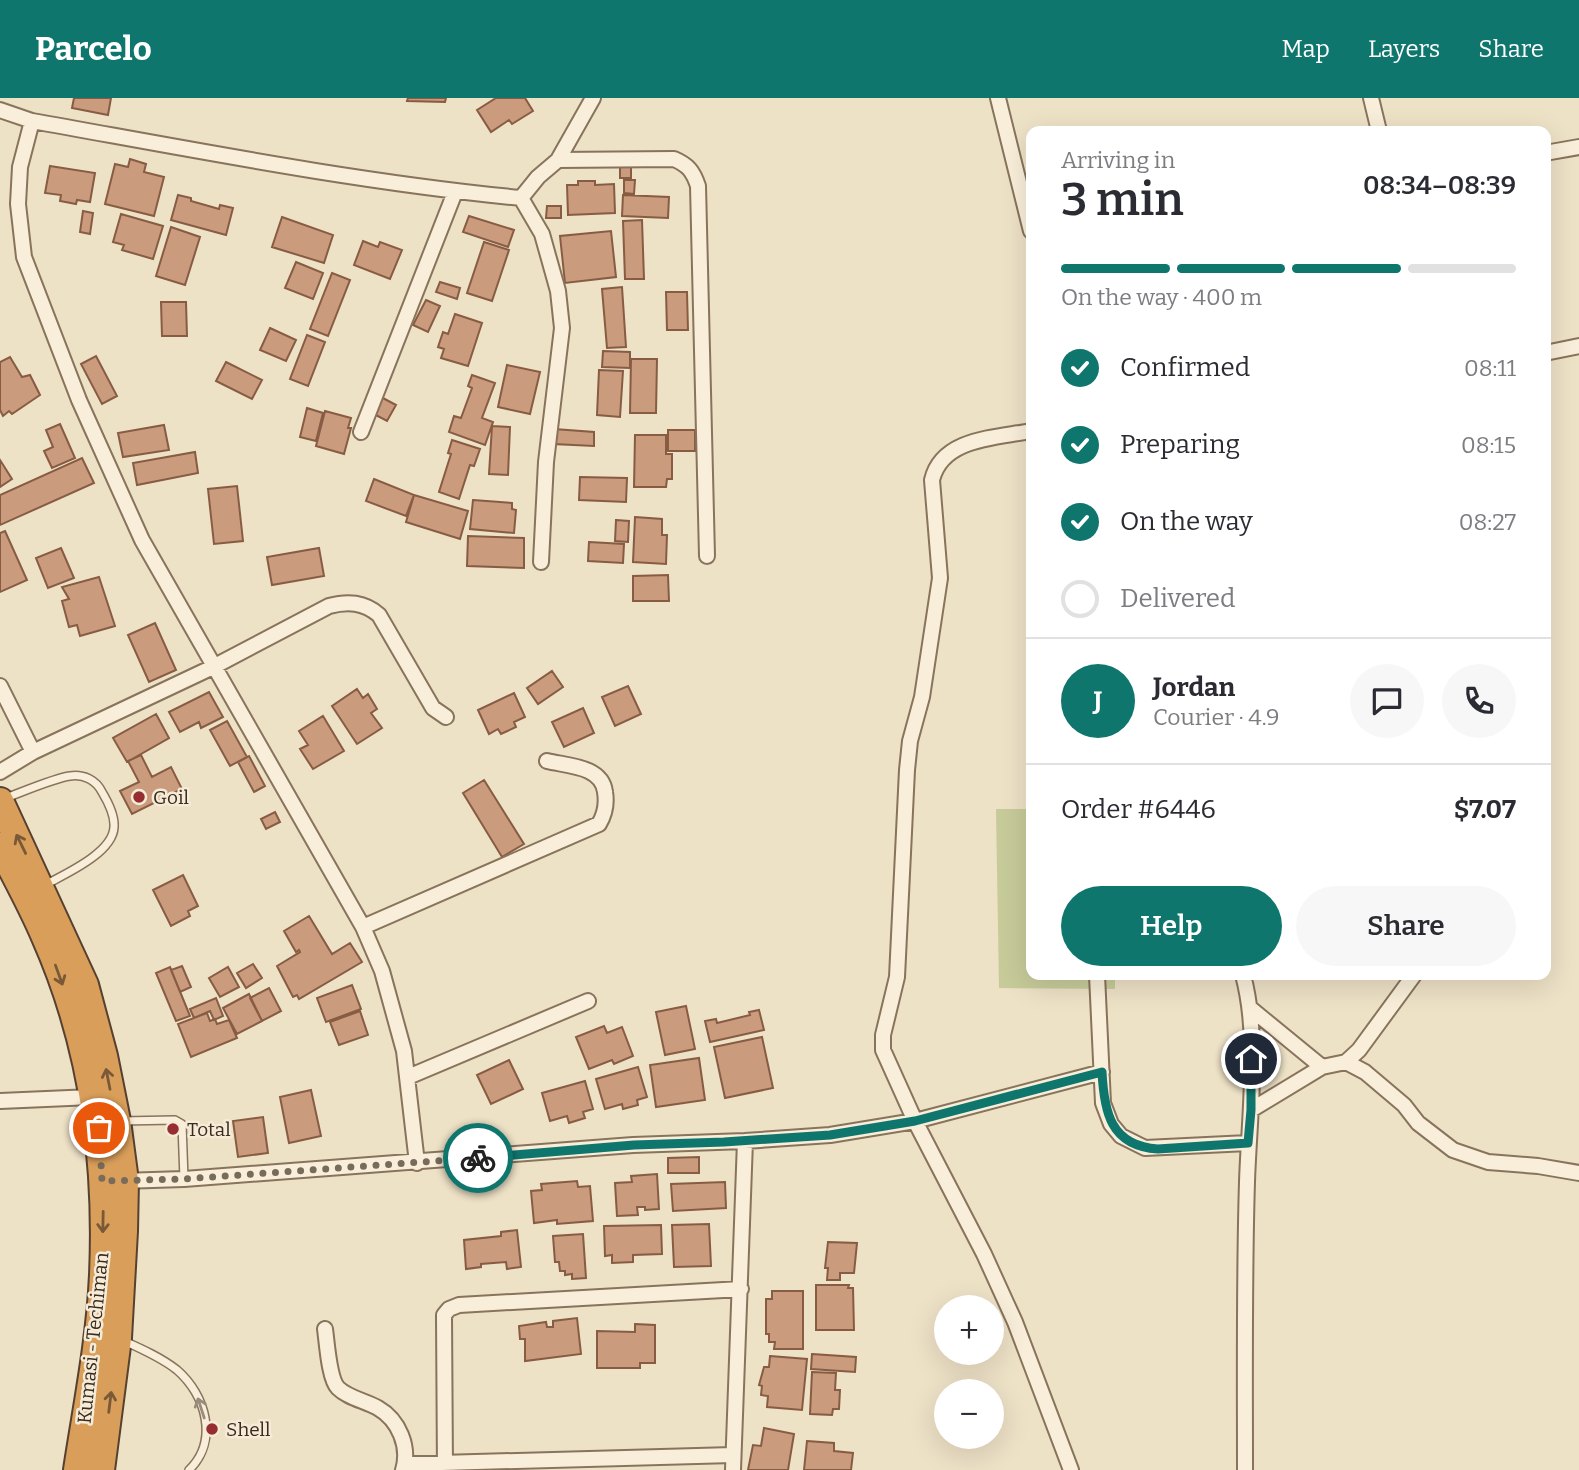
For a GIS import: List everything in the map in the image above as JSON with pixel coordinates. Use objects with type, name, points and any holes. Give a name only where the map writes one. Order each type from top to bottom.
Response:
[{"type":"highway","points":[[0,800],[85,985],[104,1056],[117,1121],[114,1181],[118,1338],[101,1470]]},
{"type":"highway","name":"Kumasi - Techiman","points":[[0,846],[50,949],[82,1046],[99,1128],[114,1181],[99,1320],[78,1470]]},
{"type":"street","points":[[520,198],[538,177],[558,160],[593,98]]},
{"type":"street","points":[[999,98],[1026,210]]},
{"type":"street","points":[[1371,98],[1378,126]]},
{"type":"street","points":[[0,110],[32,121],[317,172],[455,192],[520,198]]},
{"type":"street","points":[[32,121],[20,167],[18,204],[24,257],[79,400],[142,540],[363,927],[386,982],[404,1051],[417,1163]]},
{"type":"street","points":[[1551,152],[1579,147]]},
{"type":"street","points":[[558,160],[674,159],[687,164],[694,172],[698,186],[707,556]]},
{"type":"street","points":[[361,432],[455,192]]},
{"type":"street","points":[[520,198],[542,234],[558,291],[562,328],[546,462],[541,562]]},
{"type":"street","points":[[1551,352],[1579,346]]},
{"type":"street","points":[[1026,432],[962,445],[939,461],[932,480],[940,578],[922,697],[910,741],[906,770],[897,977],[883,1035],[883,1050],[915,1121],[984,1254],[1015,1322],[1071,1470]]},
{"type":"street","points":[[0,772],[33,752],[213,667],[329,607],[345,602],[370,607],[379,615],[433,708],[446,718]]},
{"type":"street","points":[[0,687],[33,752]]},
{"type":"street","points":[[363,927],[599,824],[604,815],[604,783],[587,771],[547,761]]},
{"type":"street","points":[[1097,980],[1103,1103],[1111,1124],[1121,1136],[1145,1148],[1158,1149],[1248,1143]]},
{"type":"street","points":[[1244,980],[1250,1008],[1251,1110],[1245,1268],[1245,1470]]},
{"type":"street","points":[[1251,1110],[1322,1067],[1346,1062],[1359,1050],[1410,980]]},
{"type":"street","points":[[408,1077],[588,1001]]},
{"type":"street","points":[[1250,1008],[1322,1067]]},
{"type":"street","points":[[1346,1062],[1404,1105],[1418,1123],[1452,1150],[1488,1162],[1579,1173]]},
{"type":"street","points":[[114,1181],[184,1179],[417,1163],[634,1145],[830,1135],[915,1121],[1102,1072]]},
{"type":"street","points":[[0,1101],[92,1097]]},
{"type":"street","points":[[325,1329],[334,1381],[339,1389],[381,1409],[399,1428],[404,1444],[404,1467],[733,1462],[741,1290],[744,1141]]},
{"type":"street","points":[[445,1467],[444,1315],[449,1309],[459,1305],[741,1290]]},
{"type":"lane","points":[[0,800],[71,776],[88,778],[97,784],[110,806],[114,827],[111,839],[101,851],[41,887]]},
{"type":"lane","points":[[117,1121],[175,1120],[182,1124],[184,1179]]},
{"type":"lane","points":[[118,1338],[177,1371],[203,1404],[207,1434],[195,1464],[189,1470]]},
{"type":"green space","points":[[996,809],[1026,809],[1026,980],[1115,980],[1115,989],[999,988]]},
{"type":"building","points":[[74,98],[111,98],[108,115],[72,108]]},
{"type":"building","points":[[408,98],[446,98],[445,102],[407,101]]},
{"type":"building","points":[[496,98],[525,98],[533,111],[512,124],[509,120],[491,132],[477,110]]},
{"type":"building","points":[[130,159],[146,164],[144,172],[164,177],[154,216],[105,204],[115,164],[128,167]]},
{"type":"building","points":[[620,165],[631,165],[631,178],[620,178]]},
{"type":"building","points":[[50,166],[95,173],[90,202],[77,200],[76,204],[60,201],[61,195],[45,193]]},
{"type":"building","points":[[624,180],[635,180],[634,194],[624,193]]},
{"type":"building","points":[[578,181],[595,181],[595,185],[614,184],[615,213],[568,215],[567,185],[578,185]]},
{"type":"building","points":[[178,195],[219,209],[220,205],[233,208],[226,235],[171,220]]},
{"type":"building","points":[[623,195],[669,197],[668,218],[622,216]]},
{"type":"building","points":[[547,206],[561,206],[561,218],[546,218]]},
{"type":"building","points":[[83,211],[93,213],[90,234],[80,232]]},
{"type":"building","points":[[121,214],[163,226],[153,259],[122,250],[124,245],[113,242]]},
{"type":"building","points":[[469,216],[514,230],[508,247],[463,232]]},
{"type":"building","points":[[282,217],[333,235],[324,263],[272,247]]},
{"type":"building","points":[[642,220],[644,279],[625,279],[623,221]]},
{"type":"building","points":[[171,227],[200,237],[185,285],[156,276]]},
{"type":"building","points":[[611,231],[616,277],[565,283],[560,236]]},
{"type":"building","points":[[363,241],[378,247],[380,242],[402,250],[390,279],[354,265]]},
{"type":"building","points":[[484,242],[509,250],[492,301],[467,293]]},
{"type":"building","points":[[296,262],[323,273],[313,299],[285,288]]},
{"type":"building","points":[[332,273],[350,280],[328,336],[310,329]]},
{"type":"building","points":[[440,282],[460,288],[457,299],[436,292]]},
{"type":"building","points":[[622,287],[626,347],[607,348],[602,289]]},
{"type":"building","points":[[666,292],[687,292],[688,330],[667,330]]},
{"type":"building","points":[[426,300],[440,306],[428,332],[413,325]]},
{"type":"building","points":[[161,302],[186,302],[187,336],[162,336]]},
{"type":"building","points":[[455,314],[482,323],[468,366],[441,358],[444,349],[438,347],[443,332],[448,334]]},
{"type":"building","points":[[270,328],[296,340],[286,361],[260,350]]},
{"type":"building","points":[[307,335],[325,342],[308,386],[290,379]]},
{"type":"building","points":[[603,351],[630,352],[630,368],[602,367]]},
{"type":"building","points":[[96,356],[117,396],[102,404],[81,364]]},
{"type":"building","points":[[10,357],[22,377],[30,375],[40,395],[12,414],[9,411],[3,416],[0,410],[0,362]]},
{"type":"building","points":[[631,359],[657,359],[656,413],[630,413]]},
{"type":"building","points":[[226,362],[262,380],[252,399],[216,381]]},
{"type":"building","points":[[507,365],[540,372],[530,414],[498,407]]},
{"type":"building","points":[[599,370],[623,371],[620,417],[597,415]]},
{"type":"building","points":[[472,375],[495,383],[482,418],[493,422],[485,445],[449,432],[454,416],[461,418],[472,388],[468,386]]},
{"type":"building","points":[[381,397],[396,405],[387,421],[372,413]]},
{"type":"building","points":[[307,408],[323,413],[316,441],[300,437]]},
{"type":"building","points":[[325,411],[351,418],[344,454],[316,446]]},
{"type":"building","points":[[60,424],[75,458],[52,468],[44,451],[53,447],[46,430]]},
{"type":"building","points":[[164,425],[169,450],[123,457],[118,433]]},
{"type":"building","points":[[492,426],[510,427],[508,475],[489,474]]},
{"type":"building","points":[[554,429],[594,432],[594,446],[553,444]]},
{"type":"building","points":[[668,430],[695,430],[695,451],[668,451]]},
{"type":"building","points":[[635,435],[666,435],[666,454],[672,454],[672,479],[667,479],[666,487],[634,487]]},
{"type":"building","points":[[452,440],[480,449],[474,466],[470,465],[459,499],[439,492],[451,454],[448,453]]},
{"type":"building","points":[[195,452],[198,473],[137,485],[133,463]]},
{"type":"building","points":[[82,458],[94,483],[0,525],[0,495]]},
{"type":"building","points":[[0,460],[12,479],[0,487]]},
{"type":"building","points":[[580,477],[627,478],[626,502],[579,500]]},
{"type":"building","points":[[374,479],[414,495],[406,516],[366,501]]},
{"type":"building","points":[[237,486],[243,541],[214,544],[208,489]]},
{"type":"building","points":[[414,495],[468,511],[460,539],[406,522]]},
{"type":"building","points":[[473,500],[512,503],[512,509],[516,510],[514,533],[470,529]]},
{"type":"building","points":[[635,517],[662,519],[662,535],[667,535],[666,564],[633,562]]},
{"type":"building","points":[[616,520],[629,521],[628,542],[615,541]]},
{"type":"building","points":[[5,531],[27,580],[0,592],[0,533]]},
{"type":"building","points":[[468,536],[524,538],[524,568],[467,566]]},
{"type":"building","points":[[589,542],[624,544],[623,563],[588,561]]},
{"type":"building","points":[[61,548],[74,578],[48,588],[36,558]]},
{"type":"building","points":[[319,548],[324,576],[272,585],[267,557]]},
{"type":"building","points":[[668,575],[669,601],[633,601],[633,576]]},
{"type":"building","points":[[99,577],[115,626],[80,636],[77,625],[69,627],[62,601],[69,599],[62,587]]},
{"type":"building","points":[[155,623],[176,670],[149,682],[128,635]]},
{"type":"building","points":[[552,671],[563,687],[538,704],[527,688]]},
{"type":"building","points":[[628,686],[641,714],[615,726],[602,697]]},
{"type":"building","points":[[357,689],[363,698],[368,694],[377,709],[371,713],[382,728],[357,744],[332,706]]},
{"type":"building","points":[[209,692],[223,717],[201,728],[199,722],[180,732],[169,712]]},
{"type":"building","points":[[514,693],[525,717],[514,722],[516,727],[501,734],[498,729],[489,734],[478,710]]},
{"type":"building","points":[[583,708],[594,733],[564,747],[552,722]]},
{"type":"building","points":[[156,714],[169,738],[127,762],[113,738]]},
{"type":"building","points":[[323,716],[344,751],[313,769],[300,749],[308,745],[299,731]]},
{"type":"building","points":[[227,721],[247,757],[230,766],[210,730]]},
{"type":"building","points":[[141,755],[152,777],[171,767],[182,789],[132,814],[120,791],[139,782],[128,761]]},
{"type":"building","points":[[249,756],[265,786],[254,792],[238,762]]},
{"type":"building","points":[[484,780],[524,844],[502,857],[463,793]]},
{"type":"building","points":[[275,812],[280,822],[266,829],[261,819]]},
{"type":"building","points":[[183,875],[198,906],[188,911],[190,916],[171,926],[153,890]]},
{"type":"building","points":[[309,916],[332,954],[350,943],[362,962],[299,999],[297,995],[293,997],[277,966],[300,952],[296,952],[284,931]]},
{"type":"building","points":[[253,964],[262,978],[246,988],[237,973]]},
{"type":"building","points":[[182,966],[191,987],[180,992],[171,970]]},
{"type":"building","points":[[170,967],[190,1016],[176,1021],[156,973]]},
{"type":"building","points":[[228,967],[239,987],[220,997],[209,978]]},
{"type":"building","points":[[352,985],[361,1009],[326,1022],[317,998]]},
{"type":"building","points":[[269,988],[281,1011],[262,1021],[250,998]]},
{"type":"building","points":[[249,994],[262,1021],[237,1034],[223,1008]]},
{"type":"building","points":[[216,998],[223,1016],[214,1020],[210,1011],[194,1018],[190,1009]]},
{"type":"building","points":[[686,1006],[695,1049],[665,1055],[656,1012]]},
{"type":"building","points":[[759,1010],[764,1030],[710,1042],[705,1021],[716,1019],[717,1023],[750,1015],[749,1012]]},
{"type":"building","points":[[360,1011],[368,1035],[339,1045],[330,1022]]},
{"type":"building","points":[[207,1013],[210,1021],[215,1019],[217,1024],[229,1020],[237,1038],[191,1057],[178,1024]]},
{"type":"building","points":[[604,1026],[607,1033],[622,1027],[633,1056],[614,1064],[612,1060],[589,1069],[576,1037]]},
{"type":"building","points":[[762,1037],[773,1088],[725,1098],[714,1047]]},
{"type":"building","points":[[699,1058],[705,1100],[656,1107],[650,1065]]},
{"type":"building","points":[[509,1060],[523,1089],[491,1104],[477,1075]]},
{"type":"building","points":[[638,1067],[647,1097],[637,1100],[638,1105],[623,1109],[622,1104],[605,1109],[596,1079]]},
{"type":"building","points":[[585,1081],[593,1109],[583,1112],[585,1118],[569,1123],[567,1116],[550,1121],[542,1093]]},
{"type":"building","points":[[311,1090],[321,1136],[289,1143],[280,1097]]},
{"type":"building","points":[[263,1117],[268,1153],[238,1157],[233,1121]]},
{"type":"building","points":[[699,1157],[699,1173],[668,1173],[668,1158]]},
{"type":"building","points":[[657,1174],[659,1209],[645,1210],[645,1207],[637,1207],[638,1215],[617,1216],[615,1183],[632,1182],[631,1176]]},
{"type":"building","points":[[577,1181],[578,1187],[590,1186],[593,1221],[557,1224],[557,1220],[534,1223],[531,1191],[542,1190],[541,1184]]},
{"type":"building","points":[[725,1182],[726,1208],[673,1211],[671,1184]]},
{"type":"building","points":[[709,1224],[711,1266],[674,1267],[672,1225]]},
{"type":"building","points":[[661,1225],[662,1254],[633,1255],[633,1262],[612,1263],[612,1255],[605,1256],[604,1226]]},
{"type":"building","points":[[517,1230],[521,1267],[507,1269],[506,1262],[481,1264],[481,1267],[466,1269],[464,1240],[501,1236],[501,1232]]},
{"type":"building","points":[[583,1234],[586,1278],[572,1279],[572,1274],[565,1275],[565,1271],[560,1271],[559,1262],[555,1262],[553,1236]]},
{"type":"building","points":[[828,1242],[857,1243],[854,1273],[840,1273],[840,1280],[827,1280],[828,1268],[825,1268]]},
{"type":"building","points":[[816,1285],[849,1285],[848,1288],[853,1288],[854,1330],[816,1330]]},
{"type":"building","points":[[772,1291],[803,1291],[803,1349],[774,1349],[775,1342],[769,1342],[769,1334],[766,1334],[766,1299],[772,1299]]},
{"type":"building","points":[[577,1318],[581,1354],[525,1361],[525,1339],[520,1339],[519,1326],[546,1322],[547,1327],[553,1327],[553,1321]]},
{"type":"building","points":[[635,1324],[655,1325],[655,1363],[640,1363],[640,1368],[597,1368],[597,1331],[635,1332]]},
{"type":"building","points":[[812,1354],[856,1357],[855,1372],[811,1369]]},
{"type":"building","points":[[770,1356],[807,1359],[802,1410],[767,1407],[768,1396],[761,1395],[762,1386],[759,1385],[764,1367],[769,1367]]},
{"type":"building","points":[[812,1372],[836,1373],[835,1390],[840,1390],[839,1409],[833,1409],[832,1415],[810,1414]]},
{"type":"building","points":[[764,1428],[794,1434],[788,1470],[748,1470],[753,1445],[761,1446]]},
{"type":"building","points":[[807,1441],[834,1443],[834,1451],[853,1453],[851,1470],[804,1470]]},
{"type":"way so far","points":[[99,1128],[102,1181],[184,1179],[478,1158]]},
{"type":"place","name":"Goil","points":[[139,797]]},
{"type":"place","name":"Total","points":[[173,1129]]},
{"type":"place","name":"Shell","points":[[212,1429]]},
{"type":"route","points":[[478,1158],[634,1145],[830,1135],[915,1121],[1102,1072],[1103,1103],[1111,1124],[1121,1136],[1145,1148],[1248,1143],[1251,1059]]}]
